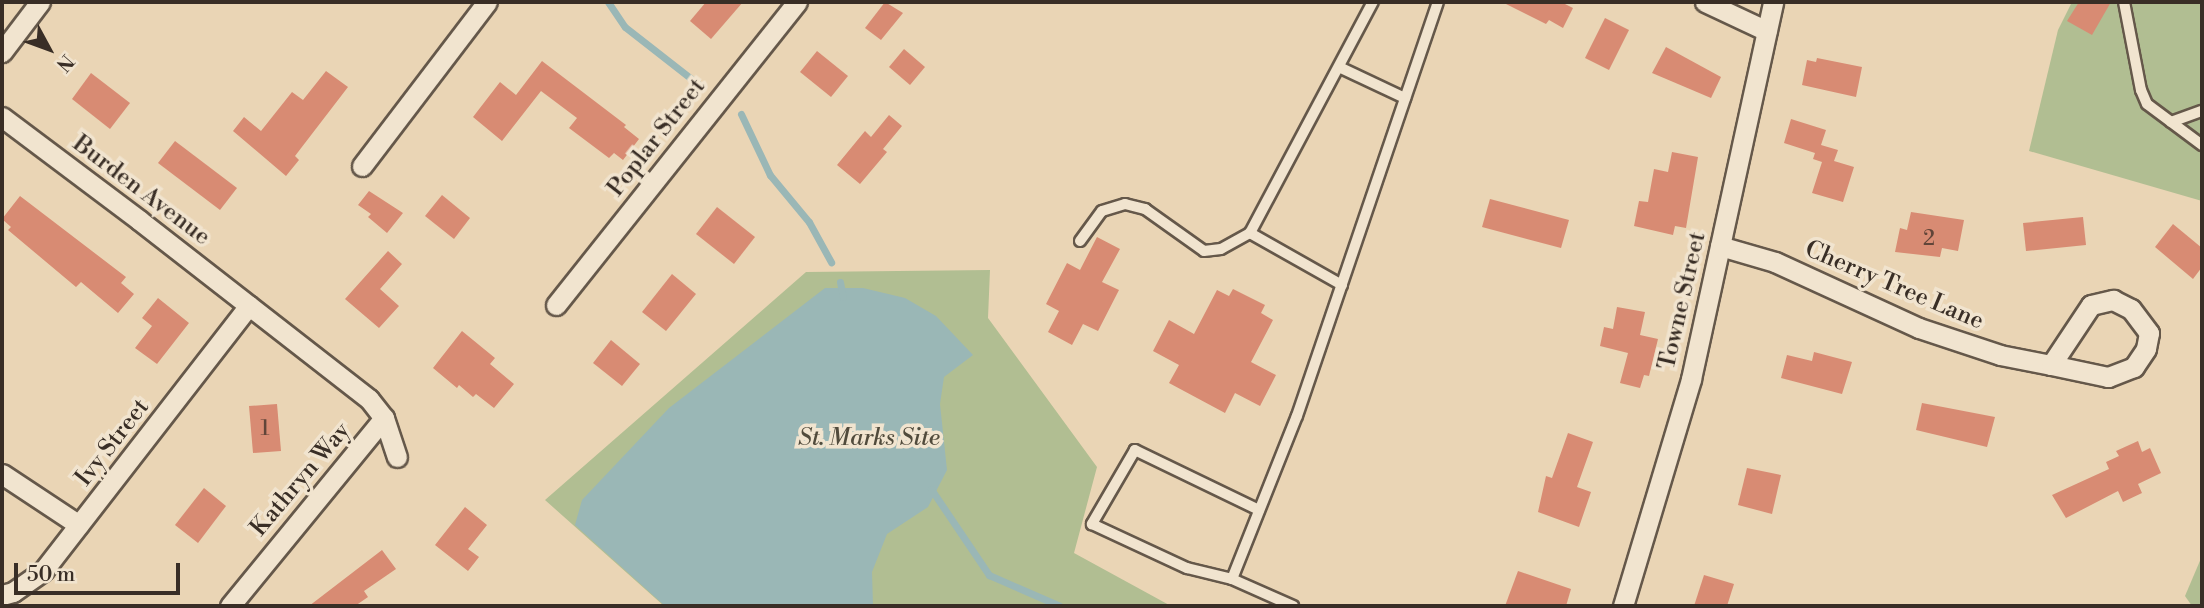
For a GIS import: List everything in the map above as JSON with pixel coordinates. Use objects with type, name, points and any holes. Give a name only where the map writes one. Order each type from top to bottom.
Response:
[{"type":"street","points":[[2,52],[40,2]]},
{"type":"street","points":[[362,166],[487,2]]},
{"type":"street","name":"Poplar Street","points":[[556,305],[797,2]]},
{"type":"street","points":[[1705,2],[1767,31]]},
{"type":"street","name":"Towne Street","points":[[1623,606],[1691,379],[1773,2]]},
{"type":"street","name":"Burden Avenue","points":[[2,117],[249,305],[369,400],[384,418]]},
{"type":"street","name":"Cherry Tree Lane","points":[[1720,246],[1775,262],[1919,328],[2000,355],[2108,377],[2134,367],[2146,349],[2149,333],[2131,309],[2113,300],[2091,305],[2051,365]]},
{"type":"street","name":"Ivy Street","points":[[2,596],[13,592],[43,571],[249,305]]},
{"type":"street","points":[[384,418],[397,457]]},
{"type":"street","name":"Kathryn Way","points":[[230,606],[384,418]]},
{"type":"street","points":[[2,474],[79,526]]},
{"type":"lane","points":[[1080,241],[1102,211],[1125,204],[1144,209],[1203,251],[1221,248],[1250,233],[1373,2]]},
{"type":"lane","points":[[1232,579],[1297,416],[1438,2]]},
{"type":"lane","points":[[2124,2],[2141,90],[2147,104],[2202,145]]},
{"type":"lane","points":[[1339,67],[1405,98]]},
{"type":"lane","points":[[2171,122],[2202,111]]},
{"type":"lane","points":[[1250,233],[1342,285]]},
{"type":"lane","points":[[1259,510],[1135,450],[1092,524],[1187,568],[1232,579],[1293,606]]},
{"type":"green space","points":[[2072,2],[2202,2],[2202,201],[2029,151],[2058,30]]},
{"type":"green space","name":"St. Marks Site","points":[[990,270],[988,318],[1097,467],[1074,553],[1171,606],[664,606],[545,500],[806,272]]},
{"type":"green space","points":[[2202,556],[2202,606],[2192,606],[2185,596]]},
{"type":"water","name":"St. Marks Site","points":[[825,288],[863,288],[905,298],[936,316],[973,355],[944,377],[940,404],[947,470],[928,507],[887,534],[872,572],[873,606],[665,606],[575,525],[582,500],[669,408]]},
{"type":"building","points":[[706,2],[743,2],[711,39],[690,21]]},
{"type":"building","points":[[885,2],[903,13],[881,40],[865,28]]},
{"type":"building","points":[[1502,2],[1561,2],[1573,8],[1563,28],[1549,20],[1546,24]]},
{"type":"building","points":[[2079,2],[2111,2],[2092,35],[2067,21]]},
{"type":"building","points":[[1605,18],[1629,30],[1609,70],[1585,58]]},
{"type":"building","points":[[1666,47],[1721,77],[1711,98],[1652,73]]},
{"type":"building","points":[[904,49],[925,67],[910,85],[889,67]]},
{"type":"building","points":[[817,51],[848,76],[831,97],[800,72]]},
{"type":"building","points":[[1817,58],[1862,67],[1856,97],[1802,85],[1807,60],[1816,62]]},
{"type":"building","points":[[542,61],[626,125],[624,127],[639,139],[623,160],[614,153],[609,158],[569,128],[577,118],[541,91],[502,141],[473,117],[500,82],[516,95]]},
{"type":"building","points":[[326,71],[348,87],[295,156],[299,160],[286,176],[233,131],[244,117],[261,131],[292,92],[303,100]]},
{"type":"building","points":[[91,73],[130,103],[110,129],[72,99]]},
{"type":"building","points":[[889,115],[902,126],[883,149],[887,152],[860,184],[837,165],[865,131],[871,137]]},
{"type":"building","points":[[1791,119],[1826,130],[1821,145],[1838,150],[1834,161],[1854,167],[1843,202],[1812,193],[1822,162],[1813,159],[1815,153],[1784,143]]},
{"type":"building","points":[[175,141],[237,188],[220,210],[158,163]]},
{"type":"building","points":[[1672,152],[1698,157],[1686,228],[1675,226],[1673,235],[1634,226],[1639,201],[1648,202],[1654,169],[1668,172]]},
{"type":"building","points":[[369,191],[403,213],[387,233],[368,217],[371,214],[358,205]]},
{"type":"building","points":[[442,195],[470,218],[454,239],[425,216]]},
{"type":"building","points":[[20,196],[126,277],[121,283],[134,294],[118,313],[81,282],[76,287],[8,230],[11,227],[2,219]]},
{"type":"building","points":[[1490,199],[1569,220],[1561,248],[1482,227]]},
{"type":"building","points":[[717,207],[755,237],[734,264],[696,234]]},
{"type":"building","points":[[1911,212],[1964,220],[1958,251],[1942,248],[1940,257],[1895,252],[1900,228],[1907,230]]},
{"type":"building","points":[[2083,217],[2086,245],[2026,251],[2023,223]]},
{"type":"building","points":[[2173,224],[2202,248],[2202,267],[2193,279],[2155,247]]},
{"type":"building","points":[[1097,237],[1120,249],[1102,282],[1119,290],[1098,331],[1083,324],[1072,345],[1048,332],[1059,311],[1046,304],[1067,263],[1080,270]]},
{"type":"building","points":[[388,251],[402,264],[380,289],[399,306],[379,328],[345,299]]},
{"type":"building","points":[[672,274],[696,294],[666,331],[642,312]]},
{"type":"building","points":[[1233,289],[1265,305],[1261,313],[1273,320],[1251,362],[1276,375],[1260,406],[1235,393],[1225,413],[1169,383],[1179,365],[1153,351],[1169,320],[1194,334],[1217,290],[1229,296]]},
{"type":"building","points":[[158,298],[189,323],[157,364],[135,348],[152,326],[142,318]]},
{"type":"building","points":[[1617,307],[1645,312],[1640,335],[1658,339],[1649,376],[1644,375],[1640,388],[1620,383],[1628,353],[1600,346],[1604,327],[1613,329]]},
{"type":"building","points":[[462,331],[495,358],[490,364],[514,384],[494,408],[476,394],[473,397],[459,385],[457,388],[433,368]]},
{"type":"building","points":[[611,340],[640,364],[622,386],[593,363]]},
{"type":"building","points":[[1814,352],[1852,362],[1842,394],[1781,378],[1787,355],[1812,361]]},
{"type":"building","points":[[1922,403],[1995,417],[1987,447],[1916,430]]},
{"type":"building","points":[[277,404],[281,451],[253,453],[249,406]]},
{"type":"building","points":[[1568,433],[1593,442],[1577,487],[1591,492],[1579,527],[1538,512],[1546,476],[1552,478]]},
{"type":"building","points":[[2138,441],[2142,452],[2150,448],[2161,473],[2138,484],[2142,493],[2123,502],[2118,491],[2066,518],[2052,495],[2109,469],[2106,462],[2119,456],[2116,451]]},
{"type":"building","points":[[1747,468],[1781,475],[1772,514],[1738,505]]},
{"type":"building","points":[[204,488],[226,506],[198,543],[175,525]]},
{"type":"building","points":[[465,507],[487,525],[468,549],[479,557],[468,571],[435,545]]},
{"type":"building","points":[[382,550],[396,569],[364,591],[368,597],[355,606],[309,606]]},
{"type":"building","points":[[1518,571],[1571,589],[1566,606],[1505,606]]},
{"type":"building","points":[[1704,575],[1734,584],[1727,606],[1694,606]]},
{"type":"waterway","points":[[608,2],[625,27],[698,84]]},
{"type":"waterway","points":[[741,114],[770,175],[809,222],[831,262]]},
{"type":"waterway","points":[[840,282],[843,297]]},
{"type":"waterway","points":[[931,489],[989,575],[1060,606]]}]
